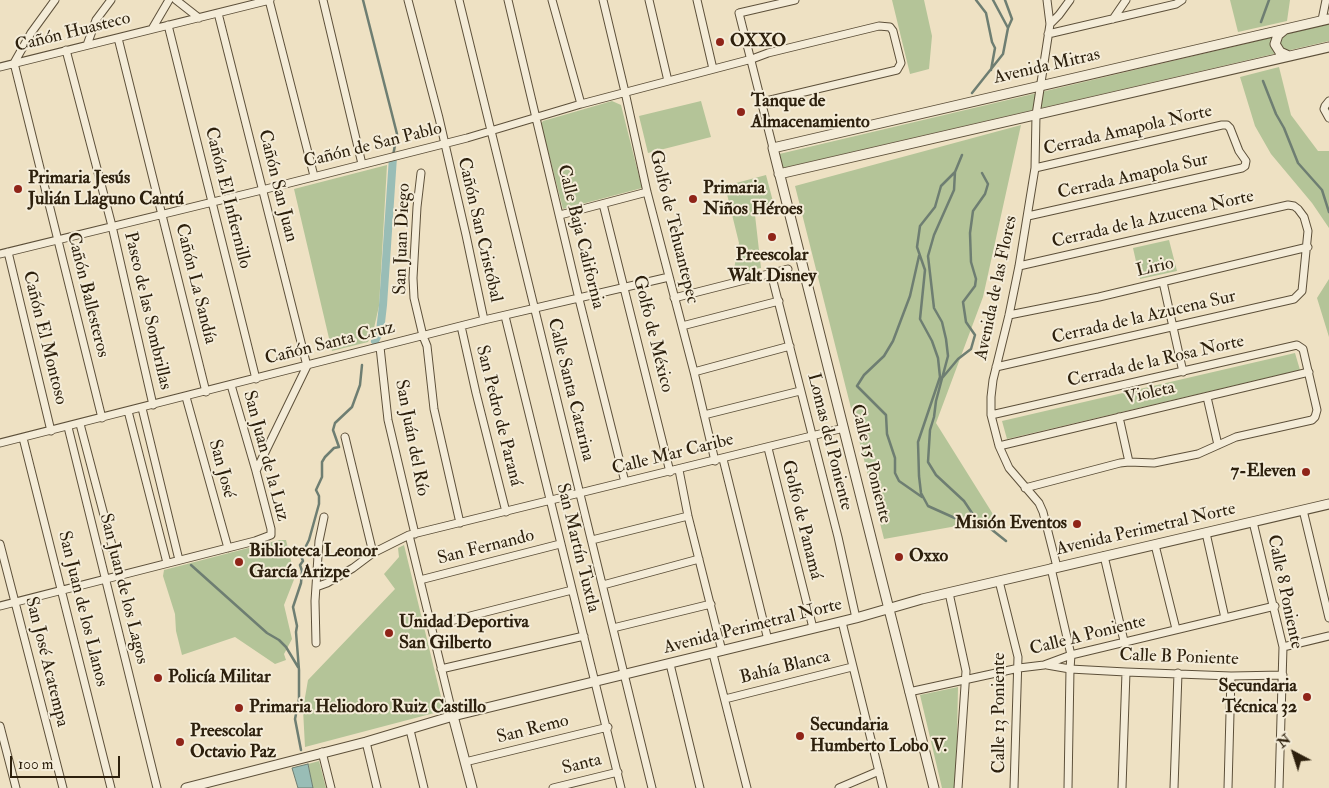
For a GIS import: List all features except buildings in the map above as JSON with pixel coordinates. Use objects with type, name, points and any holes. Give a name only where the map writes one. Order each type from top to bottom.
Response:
[{"type":"street","points":[[14,63],[30,33],[55,0]]},
{"type":"street","points":[[87,45],[96,20],[111,0]]},
{"type":"street","points":[[152,29],[169,0]]},
{"type":"street","points":[[176,0],[199,18]]},
{"type":"street","points":[[270,0],[314,176]]},
{"type":"street","name":"Cañón Huasteco","points":[[0,67],[199,18],[241,3],[270,0]]},
{"type":"street","points":[[322,0],[362,164]]},
{"type":"street","name":"Cañón San Cristóbal","points":[[408,0],[439,118],[484,320]]},
{"type":"street","name":"Calle Santa Catarina","points":[[459,0],[652,788]]},
{"type":"street","name":"Calle Baja California","points":[[508,0],[535,118],[625,482]]},
{"type":"street","points":[[552,0],[581,104]]},
{"type":"street","name":"Golfo de Tehuantepec","points":[[602,0],[647,192],[694,372],[714,461]]},
{"type":"street","points":[[649,0],[668,81]]},
{"type":"street","points":[[697,0],[713,69]]},
{"type":"street","points":[[773,148],[739,13],[795,0]]},
{"type":"street","name":"Avenida de las Flores","points":[[1047,0],[1050,24],[1039,86],[1036,115],[1035,168],[1019,266],[990,398],[991,415],[999,446],[1009,468],[1039,503],[1043,512],[1071,655],[1068,788]]},
{"type":"street","points":[[1050,24],[1070,0]]},
{"type":"street","points":[[1113,18],[1126,0]]},
{"type":"street","points":[[1048,34],[1176,4],[1182,0]]},
{"type":"street","points":[[1326,0],[1326,19]]},
{"type":"street","name":"Cañón San Juan","points":[[218,12],[307,366]]},
{"type":"street","name":"Avenida Mitras","points":[[773,148],[1326,19]]},
{"type":"street","name":"Cañón El Infiernillo","points":[[168,25],[256,379]]},
{"type":"street","name":"Cañón de San Pablo","points":[[0,254],[490,132],[581,104],[752,59],[768,53],[879,26],[890,27],[895,36],[901,63],[897,70],[762,102]]},
{"type":"street","points":[[1284,30],[1278,35],[1275,44],[1280,52],[1290,56]]},
{"type":"street","name":"Cañón La Sandía","points":[[118,38],[206,392]]},
{"type":"street","points":[[780,174],[1329,46]]},
{"type":"street","name":"Paseo de las Sombrillas","points":[[66,50],[112,226],[153,405]]},
{"type":"street","name":"Cañón Ballesteros","points":[[14,63],[102,418]]},
{"type":"street","points":[[1327,103],[1326,113],[1329,118]]},
{"type":"street","name":"Cerrada Amapola Norte","points":[[1035,168],[1227,125]]},
{"type":"street","name":"Cerrada Amapola Sur","points":[[1028,216],[1242,168],[1245,166],[1246,161],[1227,125]]},
{"type":"street","name":"Calle 15 Poniente","points":[[773,148],[934,788]]},
{"type":"street","name":"San Juan Diego","points":[[421,172],[416,216],[413,288],[423,336],[427,346],[434,409],[460,523]]},
{"type":"street","points":[[560,215],[647,192]]},
{"type":"street","name":"Golfo de México","points":[[604,204],[670,472]]},
{"type":"street","name":"Cerrada de la Azucena Norte","points":[[1019,266],[1288,205],[1294,206],[1307,224],[1308,247]]},
{"type":"street","name":"Lirio","points":[[1009,315],[1163,282],[1308,247]]},
{"type":"street","name":"Cerrada de la Azucena Sur","points":[[996,367],[1294,299],[1302,291],[1308,247]]},
{"type":"street","name":"Cañón El Montoso","points":[[8,252],[52,431]]},
{"type":"street","points":[[674,298],[788,269]]},
{"type":"street","name":"Lomas del Poniente","points":[[771,273],[813,436],[856,618]]},
{"type":"street","name":"Cañón Santa Cruz","points":[[1,441],[52,431],[484,320],[534,310],[669,277]]},
{"type":"street","points":[[1163,282],[1183,372]]},
{"type":"street","points":[[682,326],[779,301]]},
{"type":"street","name":"San Martín Tuxtla","points":[[505,316],[560,544],[608,727],[621,788]]},
{"type":"street","name":"San Pedro de Paraná","points":[[461,326],[506,512]]},
{"type":"street","name":"Cerrada de la Rosa Norte","points":[[991,415],[1297,345],[1303,349],[1317,410],[1312,420],[1244,435],[1198,454],[1154,463],[1129,462],[1025,488]]},
{"type":"street","points":[[694,372],[790,346]]},
{"type":"street","name":"San Juán del Río","points":[[380,347],[388,420],[420,580],[472,788]]},
{"type":"street","points":[[256,471],[307,366]]},
{"type":"street","name":"Violeta","points":[[999,446],[1309,372]]},
{"type":"street","name":"San Juan de la Luz","points":[[228,548],[271,535],[256,471],[231,385]]},
{"type":"street","points":[[704,415],[800,391]]},
{"type":"street","name":"San José","points":[[186,397],[228,548]]},
{"type":"street","points":[[1207,397],[1218,445]]},
{"type":"street","points":[[142,408],[179,560]]},
{"type":"street","points":[[128,411],[167,563]]},
{"type":"street","points":[[1119,417],[1129,462]]},
{"type":"street","name":"San Juan de los Lagos","points":[[80,424],[120,576]]},
{"type":"street","name":"San Juan de los Lagos","points":[[68,427],[158,788]]},
{"type":"street","name":"Calle Mar Caribe","points":[[316,587],[353,568],[373,553],[412,534],[844,428]]},
{"type":"street","name":"San Juan de los Llanos","points":[[23,438],[111,788]]},
{"type":"street","points":[[345,438],[373,553]]},
{"type":"street","name":"Golfo de Panamá","points":[[768,448],[813,628]]},
{"type":"street","points":[[723,459],[768,640]]},
{"type":"street","points":[[679,470],[688,516],[711,604],[725,699],[747,788]]},
{"type":"street","name":"Avenida Perimetral Norte","points":[[186,788],[210,785],[322,752],[410,730],[453,716],[842,622],[889,608],[1054,567],[1329,504]]},
{"type":"street","points":[[1303,510],[1329,618]]},
{"type":"street","points":[[592,540],[688,516]]},
{"type":"street","points":[[316,643],[316,587],[324,517]]},
{"type":"street","name":"Calle 8 Poniente","points":[[1254,522],[1284,647],[1278,788]]},
{"type":"street","points":[[1206,533],[1226,618]]},
{"type":"street","name":"San José Acatempa","points":[[0,544],[63,788]]},
{"type":"street","name":"San Fernando","points":[[420,580],[560,544]]},
{"type":"street","points":[[1156,545],[1176,629]]},
{"type":"street","points":[[0,606],[228,548]]},
{"type":"street","points":[[1104,556],[1124,642]]},
{"type":"street","points":[[603,585],[700,559]]},
{"type":"street","name":"Calle 13 Poniente","points":[[999,582],[1017,650],[1019,668],[1014,788]]},
{"type":"street","points":[[431,626],[572,590]]},
{"type":"street","points":[[949,593],[963,656],[965,680],[958,788]]},
{"type":"street","points":[[613,628],[711,604]]},
{"type":"street","name":"Calle A Poniente","points":[[909,692],[1019,668],[1044,665],[1071,655],[1274,606]]},
{"type":"street","points":[[842,622],[883,788]]},
{"type":"street","points":[[441,669],[584,636]]},
{"type":"street","points":[[1284,647],[1329,636]]},
{"type":"street","points":[[670,664],[700,788]]},
{"type":"street","name":"Calle B Poniente","points":[[1044,665],[1070,669],[1126,672],[1283,676]]},
{"type":"street","name":"Bahía Blanca","points":[[725,699],[852,667]]},
{"type":"street","points":[[1122,788],[1126,672]]},
{"type":"street","points":[[1174,788],[1178,674]]},
{"type":"street","points":[[1228,788],[1231,676]]},
{"type":"street","points":[[0,726],[16,788]]},
{"type":"street","name":"San Remo","points":[[465,762],[608,727]]},
{"type":"street","points":[[410,730],[424,788]]},
{"type":"street","points":[[366,742],[377,788]]},
{"type":"street","points":[[322,752],[331,788]]},
{"type":"street","points":[[839,788],[879,771]]},
{"type":"street","name":"Santa","points":[[553,788],[618,772]]},
{"type":"green space","points":[[892,0],[924,0],[932,36],[929,69],[910,74]]},
{"type":"green space","points":[[1230,0],[1290,0],[1287,21],[1238,32]]},
{"type":"green space","points":[[1329,24],[1329,41],[778,169],[775,155]]},
{"type":"green space","points":[[1279,67],[1291,115],[1318,151],[1329,151],[1329,228],[1312,203],[1271,154],[1255,126],[1240,77]]},
{"type":"green space","points":[[612,101],[621,105],[642,188],[563,209],[541,124],[543,121]]},
{"type":"green space","points":[[701,101],[711,137],[648,153],[639,116]]},
{"type":"green space","points":[[1021,125],[983,297],[936,423],[996,519],[884,539],[795,186]]},
{"type":"green space","points":[[387,165],[379,306],[374,328],[368,342],[332,351],[294,189]]},
{"type":"green space","points":[[766,175],[775,209],[755,215],[761,268],[733,274],[739,243],[725,186]]},
{"type":"green space","points":[[1169,240],[1177,271],[1140,279],[1133,248]]},
{"type":"green space","points":[[1329,279],[1329,337],[1317,298]]},
{"type":"green space","points":[[1295,353],[1300,370],[1007,439],[1002,421]]},
{"type":"green space","points":[[279,540],[286,540],[295,577],[284,605],[292,639],[284,654],[286,660],[275,664],[235,637],[182,655],[176,631],[175,614],[163,576],[164,570]]},
{"type":"green space","name":"Unidad Deportiva San Gilberto","points":[[404,545],[443,705],[438,712],[305,747],[303,709],[308,680],[395,589],[384,574],[399,557],[398,548]]},
{"type":"green space","points":[[958,687],[956,788],[942,788],[920,695]]},
{"type":"green space","points":[[319,761],[326,788],[313,788],[308,764]]},
{"type":"water","points":[[308,764],[313,788],[298,788],[292,768]]},
{"type":"waterway","points":[[363,0],[397,134],[393,156]]},
{"type":"waterway","points":[[976,0],[986,13],[995,48],[991,70]]},
{"type":"waterway","points":[[972,93],[1003,54],[1008,28],[993,0]]},
{"type":"waterway","points":[[1005,0],[1012,19],[1008,28]]},
{"type":"waterway","points":[[1261,22],[1269,0]]},
{"type":"waterway","points":[[1263,81],[1298,163],[1322,190],[1329,212]]},
{"type":"waterway","points":[[962,155],[955,172],[941,186],[935,207],[920,226],[917,247],[925,270],[920,319],[932,341],[938,358],[940,377],[918,442],[919,476],[921,493],[928,506],[957,519],[991,529],[1006,541]]},
{"type":"waterway","points":[[375,341],[380,331],[383,305],[393,157]]},
{"type":"waterway","points":[[955,172],[954,190],[934,235],[928,256],[934,308],[942,322],[948,356],[930,430],[928,462],[936,475],[964,501],[980,525]]},
{"type":"waterway","points":[[943,377],[958,359],[971,349],[975,335],[966,322],[963,302],[975,286],[976,279],[971,262],[970,233],[973,211],[985,194],[988,184],[982,173]]},
{"type":"waterway","points":[[919,256],[910,296],[893,341],[884,356],[864,375],[857,386],[886,415],[887,434],[895,458],[895,473],[899,481],[922,497]]},
{"type":"waterway","points":[[301,750],[295,719],[299,699],[299,670],[297,626],[293,607],[301,583],[302,571],[300,565],[303,561],[301,556],[309,540],[319,504],[319,496],[316,490],[322,477],[322,462],[334,448],[339,447],[333,430],[335,423],[352,407],[360,385],[362,365]]},
{"type":"waterway","points":[[191,565],[267,633],[279,640],[286,647],[298,667]]},
{"type":"place","name":"OXXO","points":[[720,42]]},
{"type":"place","name":"Tanque de Almacenamiento","points":[[741,112]]},
{"type":"place","name":"Primaria Jesús Julián Llaguno Cantú","points":[[18,189]]},
{"type":"place","name":"Primaria Niños Héroes","points":[[693,199]]},
{"type":"place","name":"Preescolar Walt Disney","points":[[772,237]]},
{"type":"place","name":"7-Eleven","points":[[1306,472]]},
{"type":"place","name":"Misión Eventos","points":[[1077,524]]},
{"type":"place","name":"Oxxo","points":[[899,557]]},
{"type":"place","name":"Biblioteca Leonor García Arizpe","points":[[239,562]]},
{"type":"place","name":"Unidad Deportiva San Gilberto","points":[[389,633]]},
{"type":"place","name":"Policía Militar","points":[[158,678]]},
{"type":"place","name":"Secundaria Técnica 32","points":[[1307,697]]},
{"type":"place","name":"Primaria Heliodoro Ruiz Castillo","points":[[239,708]]},
{"type":"place","name":"Secundaria Humberto Lobo V.","points":[[800,736]]},
{"type":"place","name":"Preescolar Octavio Paz","points":[[180,742]]}]
